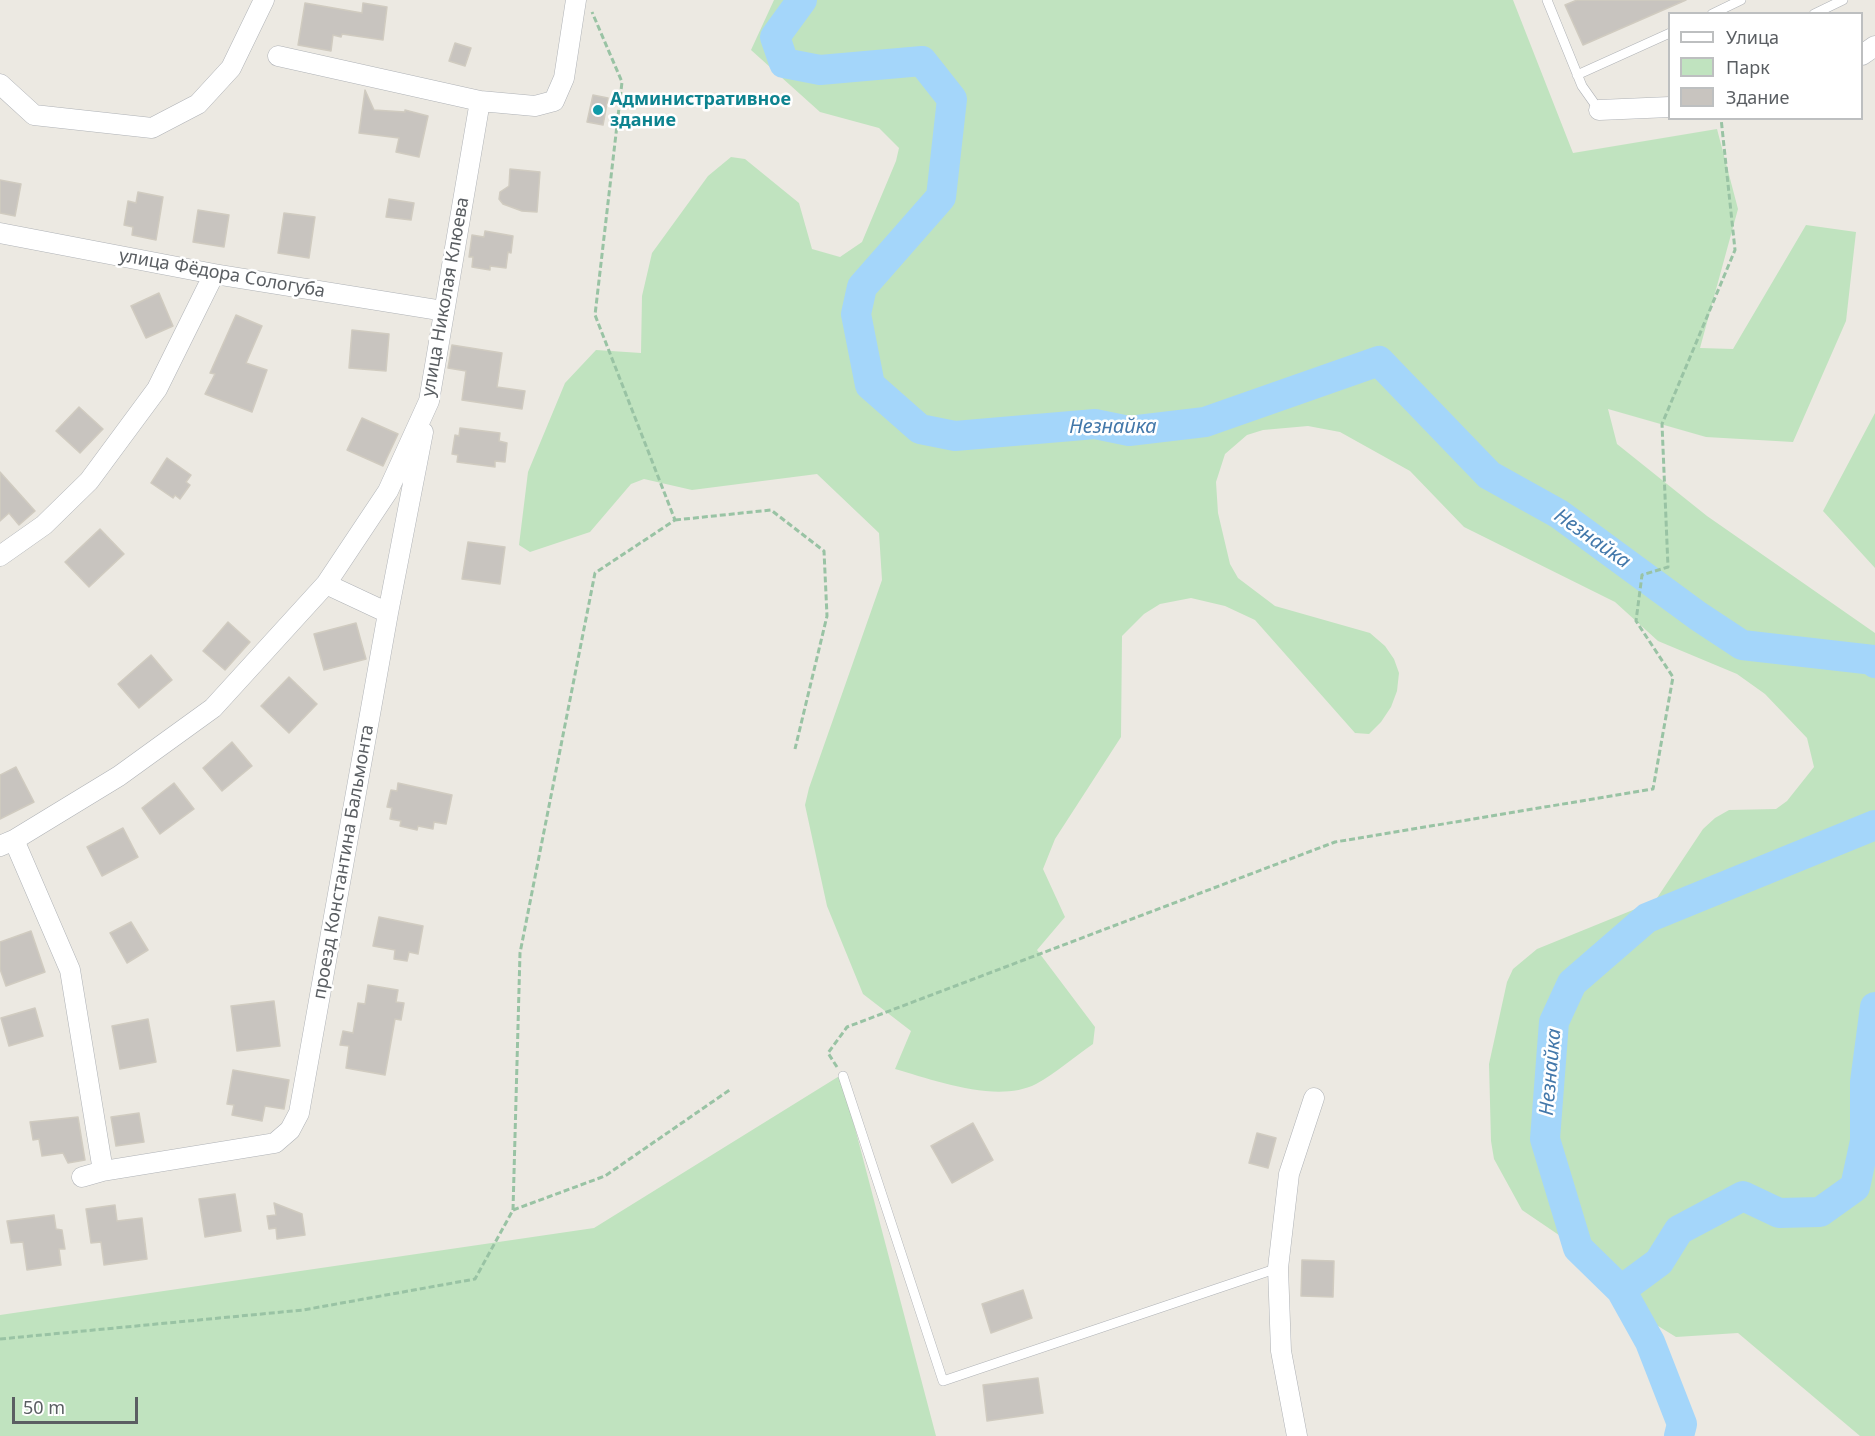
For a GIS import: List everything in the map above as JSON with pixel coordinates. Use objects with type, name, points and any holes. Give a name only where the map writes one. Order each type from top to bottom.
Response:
[{"type":"street","points":[[0,84],[34,115],[152,128],[198,104],[231,68],[264,0]]},
{"type":"street","points":[[278,56],[480,101],[535,106],[554,101],[564,78],[584,5]]},
{"type":"street","name":"улица Николая Клюева","points":[[7,843],[118,776],[213,708],[326,584],[388,491],[429,401],[480,101]]},
{"type":"street","points":[[1599,110],[1668,107]]},
{"type":"street","name":"улица Фёдора Сологуба","points":[[0,233],[214,274],[444,311]]},
{"type":"street","points":[[0,556],[44,525],[89,481],[158,389],[214,274]]},
{"type":"street","name":"проезд Константина Бальмонта","points":[[82,1177],[103,1171],[275,1143],[290,1130],[299,1113],[388,613],[429,401]]},
{"type":"street","points":[[326,584],[388,613]]},
{"type":"street","points":[[7,843],[70,970],[103,1171]]},
{"type":"street","points":[[1297,1436],[1281,1351],[1278,1268],[1289,1174],[1314,1098]]},
{"type":"lane","points":[[1547,0],[1582,86],[1599,110]]},
{"type":"lane","points":[[1716,12],[1741,0]]},
{"type":"lane","points":[[1818,12],[1843,0]]},
{"type":"lane","points":[[1577,75],[1668,34]]},
{"type":"lane","points":[[843,1076],[943,1381],[1278,1268]]},
{"type":"path","points":[[584,5],[622,82],[595,315],[675,519]]},
{"type":"path","points":[[843,1076],[828,1053],[847,1027],[1335,842],[1653,789],[1673,677],[1636,621],[1642,575],[1668,567],[1662,424],[1736,250],[1721,120]]},
{"type":"path","points":[[0,1339],[303,1310],[476,1278],[513,1210],[520,953],[595,573],[675,519],[771,510],[825,551],[827,616],[795,749]]},
{"type":"path","points":[[513,1210],[605,1176],[731,1089]]},
{"type":"green space","points":[[774,0],[1513,0],[1573,153],[1717,129],[1738,209],[1700,348],[1733,349],[1806,225],[1856,232],[1846,321],[1793,442],[1706,437],[1608,409],[1617,444],[1707,516],[1875,633],[1875,1436],[1860,1436],[1738,1333],[1676,1337],[1614,1299],[1578,1248],[1522,1210],[1494,1159],[1491,1141],[1489,1064],[1507,982],[1513,969],[1537,949],[1655,901],[1703,829],[1715,818],[1729,810],[1776,809],[1787,801],[1814,767],[1807,738],[1765,694],[1737,674],[1658,641],[1615,602],[1464,527],[1410,471],[1340,432],[1308,426],[1263,430],[1247,435],[1225,454],[1216,482],[1218,513],[1230,564],[1238,578],[1275,606],[1370,633],[1385,646],[1394,659],[1399,673],[1397,691],[1391,707],[1381,722],[1369,734],[1355,733],[1255,620],[1225,606],[1191,598],[1160,604],[1144,614],[1122,636],[1121,737],[1055,839],[1043,869],[1065,917],[1037,950],[1095,1027],[1093,1044],[1043,1080],[1020,1090],[1003,1092],[966,1088],[895,1069],[911,1031],[863,994],[827,906],[805,805],[882,580],[879,533],[817,474],[692,490],[644,479],[631,484],[590,532],[530,552],[519,545],[528,472],[565,383],[596,350],[641,353],[642,296],[652,253],[708,176],[731,157],[745,159],[799,203],[812,249],[840,257],[862,242],[896,161],[899,148],[879,128],[820,112],[751,50]]},
{"type":"green space","points":[[1875,413],[1875,568],[1823,511]]},
{"type":"green space","points":[[841,1075],[936,1436],[0,1436],[0,1315],[594,1228]]},
{"type":"building","points":[[1577,0],[1686,0],[1583,45],[1565,5]]},
{"type":"building","points":[[305,3],[362,13],[363,3],[387,7],[383,40],[342,34],[341,37],[333,35],[331,51],[298,45]]},
{"type":"building","points":[[455,43],[471,48],[465,66],[449,61]]},
{"type":"building","points":[[365,90],[374,110],[405,112],[405,110],[428,116],[419,157],[396,152],[399,138],[359,133]]},
{"type":"building","name":"Административное здание","points":[[593,95],[608,98],[603,125],[587,122]]},
{"type":"building","points":[[510,169],[540,172],[537,212],[522,211],[503,204],[499,199],[500,192],[509,186]]},
{"type":"building","points":[[0,180],[21,184],[15,216],[0,213]]},
{"type":"building","points":[[138,192],[163,197],[156,240],[132,235],[133,227],[124,225],[128,201],[136,203]]},
{"type":"building","points":[[389,199],[414,203],[411,220],[386,217]]},
{"type":"building","points":[[198,210],[229,215],[224,247],[193,242]]},
{"type":"building","points":[[284,213],[315,217],[309,258],[278,253]]},
{"type":"building","points":[[485,231],[513,236],[506,268],[490,266],[490,270],[472,267],[473,257],[469,257],[472,235],[484,237]]},
{"type":"building","points":[[159,293],[173,326],[146,338],[131,306]]},
{"type":"building","points":[[236,315],[262,326],[246,363],[267,370],[252,412],[205,394],[215,374],[210,373]]},
{"type":"building","points":[[352,330],[389,334],[386,371],[349,368]]},
{"type":"building","points":[[452,345],[502,353],[497,387],[525,391],[522,409],[462,400],[466,371],[448,368]]},
{"type":"building","points":[[79,407],[103,429],[80,453],[56,431]]},
{"type":"building","points":[[362,418],[398,434],[383,466],[347,450]]},
{"type":"building","points":[[460,428],[500,433],[499,441],[507,443],[505,462],[495,461],[495,467],[457,462],[458,455],[452,454],[455,435],[459,436]]},
{"type":"building","points":[[167,458],[191,475],[186,482],[190,485],[180,499],[175,495],[173,498],[151,483]]},
{"type":"building","points":[[0,472],[35,511],[19,525],[9,513],[0,521]]},
{"type":"building","points":[[100,529],[124,554],[89,587],[65,562]]},
{"type":"building","points":[[468,542],[505,547],[500,584],[462,579]]},
{"type":"building","points":[[228,622],[250,642],[225,670],[203,651]]},
{"type":"building","points":[[356,623],[366,659],[324,670],[314,634]]},
{"type":"building","points":[[151,655],[172,680],[139,708],[118,684]]},
{"type":"building","points":[[289,677],[317,704],[289,733],[261,706]]},
{"type":"building","points":[[232,742],[252,766],[222,791],[203,768]]},
{"type":"building","points":[[16,767],[34,802],[0,819],[0,775]]},
{"type":"building","points":[[174,783],[194,809],[160,834],[142,808]]},
{"type":"building","points":[[398,783],[452,795],[446,824],[434,822],[433,829],[418,826],[417,830],[400,826],[401,821],[390,819],[392,808],[387,807],[391,790],[397,791]]},
{"type":"building","points":[[123,828],[138,857],[102,876],[87,847]]},
{"type":"building","points":[[379,917],[423,926],[418,954],[409,952],[407,961],[394,959],[395,950],[373,946]]},
{"type":"building","points":[[131,922],[148,950],[127,963],[110,933]]},
{"type":"building","points":[[31,931],[45,972],[6,986],[0,969],[0,942]]},
{"type":"building","points":[[368,985],[398,990],[396,1002],[404,1003],[401,1020],[395,1019],[385,1075],[346,1068],[349,1046],[340,1045],[343,1031],[353,1033],[358,1003],[365,1004]]},
{"type":"building","points":[[274,1001],[280,1046],[237,1051],[231,1006]]},
{"type":"building","points":[[35,1008],[43,1036],[9,1046],[1,1018]]},
{"type":"building","points":[[148,1019],[156,1062],[120,1069],[112,1026]]},
{"type":"building","points":[[233,1070],[289,1080],[284,1109],[265,1106],[262,1121],[232,1115],[234,1105],[227,1104]]},
{"type":"building","points":[[139,1113],[144,1142],[116,1146],[111,1117]]},
{"type":"building","points":[[78,1117],[85,1160],[68,1163],[63,1153],[42,1156],[39,1139],[33,1140],[30,1122]]},
{"type":"building","points":[[973,1123],[993,1160],[952,1183],[931,1146]]},
{"type":"building","points":[[1257,1133],[1276,1138],[1268,1168],[1249,1163]]},
{"type":"building","points":[[235,1194],[241,1231],[205,1237],[199,1199]]},
{"type":"building","points":[[274,1203],[302,1214],[305,1235],[277,1239],[276,1228],[269,1229],[267,1216],[276,1215]]},
{"type":"building","points":[[115,1205],[117,1221],[142,1218],[147,1259],[104,1265],[101,1242],[91,1243],[86,1209]]},
{"type":"building","points":[[54,1215],[56,1229],[62,1230],[65,1249],[59,1249],[61,1265],[27,1270],[23,1242],[11,1243],[7,1221]]},
{"type":"building","points":[[1302,1260],[1334,1261],[1333,1297],[1301,1296]]},
{"type":"building","points":[[1023,1290],[1032,1318],[991,1333],[982,1304]]},
{"type":"building","points":[[1038,1378],[1043,1413],[987,1421],[983,1385]]},
{"type":"waterway","name":"Незнайка","points":[[802,0],[775,37],[784,63],[820,70],[922,61],[952,99],[941,197],[862,287],[856,314],[870,385],[920,429],[955,436],[1095,424],[1129,431],[1205,422],[1379,361],[1489,475],[1559,514],[1698,616],[1742,645],[1874,660],[1875,663]]},
{"type":"waterway","name":"Незнайка","points":[[1679,1436],[1682,1424],[1650,1342],[1621,1290],[1578,1248],[1545,1139],[1554,1022],[1572,983],[1647,918],[1875,825]]},
{"type":"waterway","points":[[1621,1290],[1659,1262],[1679,1230],[1743,1196],[1779,1213],[1820,1212],[1855,1187],[1865,1141],[1865,1082],[1875,1007]]},
{"type":"place","name":"Административное здание","points":[[598,110]]}]
